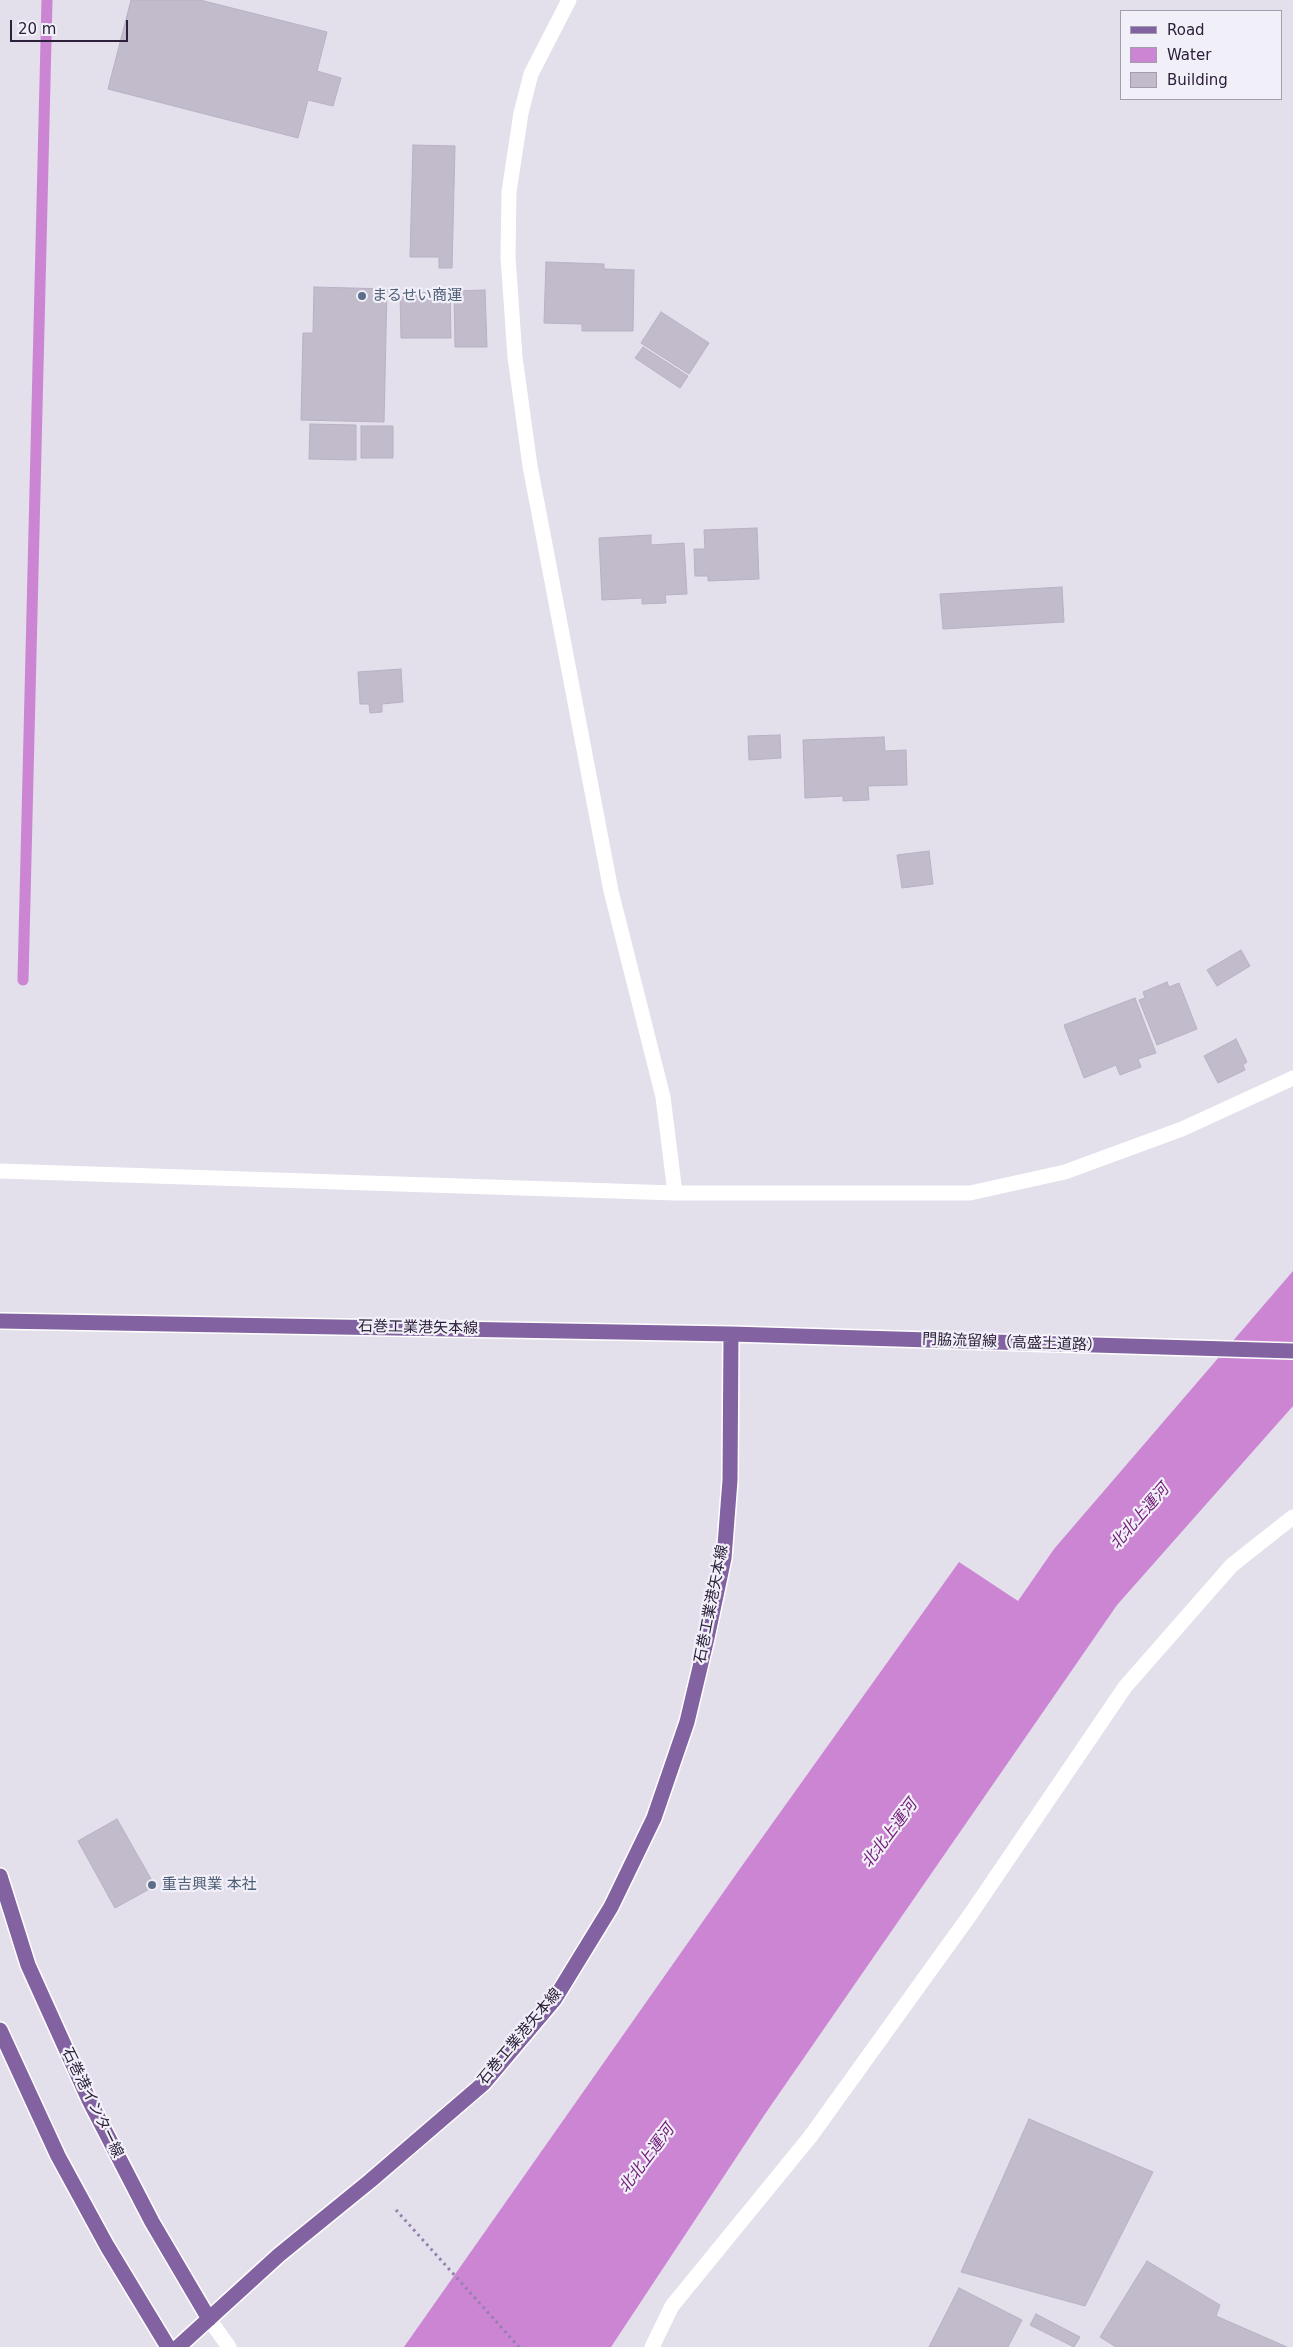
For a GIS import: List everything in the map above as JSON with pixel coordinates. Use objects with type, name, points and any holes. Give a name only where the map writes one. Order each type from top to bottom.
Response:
[{"type":"main road","name":"石巻工業港矢本線","points":[[5,1322],[731,1334],[730,1480],[724,1558],[687,1722],[654,1818],[612,1907],[554,2000],[484,2083],[370,2181],[279,2255],[178,2347]]},
{"type":"main road","name":"門脇流留線（高盛土道路）","points":[[731,1334],[1293,1351]]},
{"type":"main road","name":"石巻港インター線","points":[[0,1876],[28,1965],[89,2100],[152,2222],[209,2319]]},
{"type":"main road","points":[[0,2030],[58,2156],[107,2246],[168,2347]]},
{"type":"street","points":[[569,0],[531,74],[520,112],[509,192],[508,257],[515,357],[530,466],[611,891],[663,1097],[675,1193]]},
{"type":"street","points":[[0,1171],[675,1193],[970,1193],[1074,1168],[1182,1129],[1293,1078]]},
{"type":"street","points":[[652,2347],[672,2306],[810,2137],[970,1915],[1125,1687],[1232,1566],[1293,1517]]},
{"type":"street","points":[[209,2319],[229,2347]]},
{"type":"path","points":[[396,2210],[520,2347]]},
{"type":"water","name":"北北上運河","points":[[1293,1271],[1293,1406],[1117,1605],[765,2114],[611,2347],[404,2347],[739,1870],[959,1562],[1018,1601],[1054,1549]]},
{"type":"building","points":[[131,0],[200,0],[327,32],[317,71],[341,78],[333,106],[308,100],[298,138],[108,89]]},
{"type":"building","points":[[413,145],[455,146],[452,268],[439,268],[439,257],[410,257]]},
{"type":"building","points":[[546,262],[604,264],[604,269],[634,270],[633,331],[582,331],[582,324],[544,323]]},
{"type":"building","points":[[314,287],[387,289],[384,422],[301,420],[303,333],[313,333]]},
{"type":"building","points":[[485,290],[487,347],[455,347],[454,291]]},
{"type":"building","points":[[450,292],[451,338],[401,338],[400,293]]},
{"type":"building","points":[[661,312],[709,343],[689,374],[641,343]]},
{"type":"building","points":[[643,347],[688,376],[680,388],[635,358]]},
{"type":"building","points":[[310,424],[356,425],[356,460],[309,459]]},
{"type":"building","points":[[361,426],[393,426],[393,458],[361,458]]},
{"type":"building","points":[[757,528],[759,579],[708,581],[708,576],[695,576],[694,549],[705,549],[704,530]]},
{"type":"building","points":[[651,535],[651,545],[684,543],[687,594],[665,595],[666,603],[642,604],[642,598],[602,600],[599,538]]},
{"type":"building","points":[[1062,587],[1064,622],[943,629],[940,594]]},
{"type":"building","points":[[401,669],[403,702],[382,704],[382,712],[370,713],[369,704],[360,704],[358,672]]},
{"type":"building","points":[[780,735],[781,758],[749,760],[748,736]]},
{"type":"building","points":[[884,737],[885,751],[906,750],[907,785],[868,786],[869,800],[843,801],[843,796],[805,798],[803,740]]},
{"type":"building","points":[[929,851],[933,884],[902,888],[897,855]]},
{"type":"building","points":[[1241,950],[1250,966],[1217,986],[1207,970]]},
{"type":"building","points":[[1167,982],[1169,987],[1179,983],[1197,1029],[1157,1045],[1139,1000],[1145,998],[1143,992]]},
{"type":"building","points":[[1135,998],[1156,1053],[1138,1059],[1141,1067],[1120,1075],[1116,1065],[1084,1078],[1064,1025]]},
{"type":"building","points":[[1236,1039],[1247,1062],[1243,1065],[1245,1070],[1218,1083],[1204,1056]]},
{"type":"building","points":[[117,1819],[155,1886],[115,1908],[78,1841]]},
{"type":"building","points":[[1029,2119],[1153,2172],[1085,2306],[961,2272]]},
{"type":"building","points":[[1147,2261],[1220,2305],[1216,2316],[1287,2347],[1116,2347],[1100,2337]]},
{"type":"building","points":[[959,2288],[1022,2320],[1008,2347],[929,2347]]},
{"type":"building","points":[[1036,2314],[1080,2337],[1074,2347],[1030,2325]]},
{"type":"waterway","points":[[23,980],[47,0]]},
{"type":"place","name":"まるせい商運","points":[[362,296]]},
{"type":"place","name":"重吉興業 本社","points":[[152,1885]]}]
